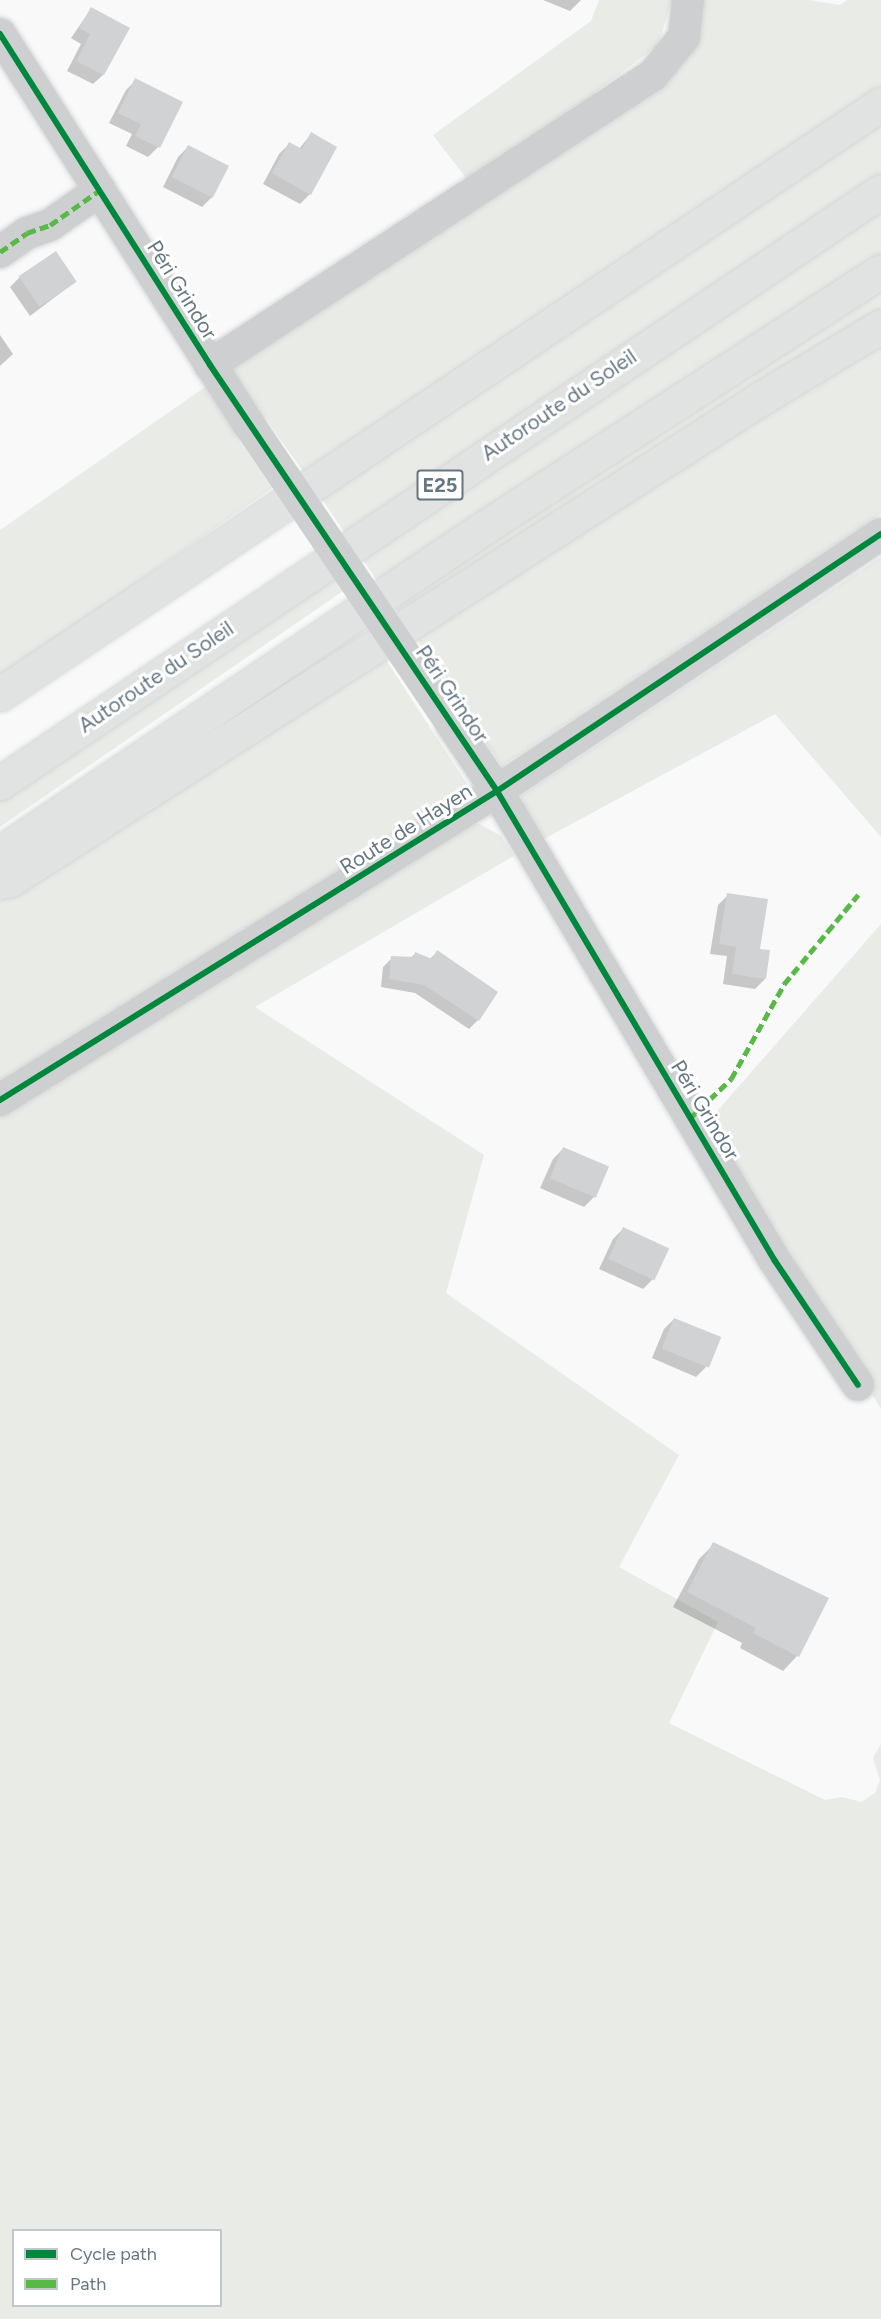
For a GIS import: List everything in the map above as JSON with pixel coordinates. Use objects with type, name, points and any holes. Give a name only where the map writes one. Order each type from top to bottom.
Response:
[{"type":"highway","points":[[0,693],[881,104]]},
{"type":"highway","name":"Autoroute du Soleil","points":[[0,783],[881,191]]},
{"type":"highway","points":[[0,853],[485,527],[881,271]]},
{"type":"highway","points":[[0,882],[10,880],[753,403],[881,326]]},
{"type":"street","points":[[210,365],[653,75],[684,37],[688,0]]},
{"type":"street","name":"Péri Grindor","points":[[0,34],[248,423],[497,791],[775,1261],[858,1385]]},
{"type":"street","points":[[0,252],[27,233],[50,225],[100,190]]},
{"type":"street","name":"Route de Hayen","points":[[0,1100],[497,791],[881,534]]},
{"type":"shaded area","points":[[599,0],[672,0],[658,45],[584,101],[466,178],[433,135],[591,21]]},
{"type":"shaded area","points":[[696,0],[809,0],[840,5],[847,0],[881,0],[881,514],[502,766],[301,468],[228,370],[662,80]]},
{"type":"shaded area","points":[[205,387],[232,416],[278,484],[0,678],[0,530]]},
{"type":"shaded area","points":[[881,557],[881,837],[775,714],[542,840],[527,822],[521,796]]},
{"type":"shaded area","points":[[334,573],[346,589],[0,827],[0,796]]},
{"type":"shaded area","points":[[384,657],[467,784],[460,805],[0,1086],[0,901]]},
{"type":"shaded area","points":[[478,823],[501,836],[514,856],[255,1007],[484,1155],[446,1293],[679,1455],[619,1567],[718,1622],[669,1723],[825,1800],[842,1797],[861,1802],[875,1793],[880,1780],[873,1758],[881,1744],[881,2319],[0,2319],[0,1109],[448,836]]},
{"type":"shaded area","points":[[881,924],[881,1409],[705,1125]]},
{"type":"building","points":[[91,7],[130,28],[104,75],[76,61],[90,34],[79,28]]},
{"type":"building","points":[[135,78],[183,102],[160,148],[135,136],[141,124],[118,113]]},
{"type":"building","points":[[311,132],[337,147],[311,195],[272,173],[289,142],[302,149]]},
{"type":"building","points":[[188,145],[229,166],[213,198],[172,177]]},
{"type":"building","points":[[56,251],[77,282],[39,307],[19,276]]},
{"type":"building","points":[[727,893],[768,899],[760,949],[770,950],[766,979],[732,974],[736,947],[719,944]]},
{"type":"building","points":[[437,950],[498,992],[479,1021],[424,985],[389,979],[391,956],[414,957],[415,952],[432,959]]},
{"type":"building","points":[[563,1147],[609,1167],[596,1198],[550,1178]]},
{"type":"building","points":[[623,1227],[669,1249],[654,1280],[608,1259]]},
{"type":"building","points":[[674,1318],[721,1337],[709,1368],[662,1349]]},
{"type":"building","points":[[713,1542],[829,1598],[799,1657],[753,1633],[756,1628],[687,1592]]},
{"type":"marked path","points":[[0,252],[27,233],[50,225],[100,190]]},
{"type":"marked path","points":[[690,1118],[731,1079],[784,984],[858,895]]},
{"type":"cycle path","points":[[0,34],[210,365],[497,791],[775,1261],[858,1385]]},
{"type":"cycle path","points":[[0,1100],[497,791],[881,534]]}]
